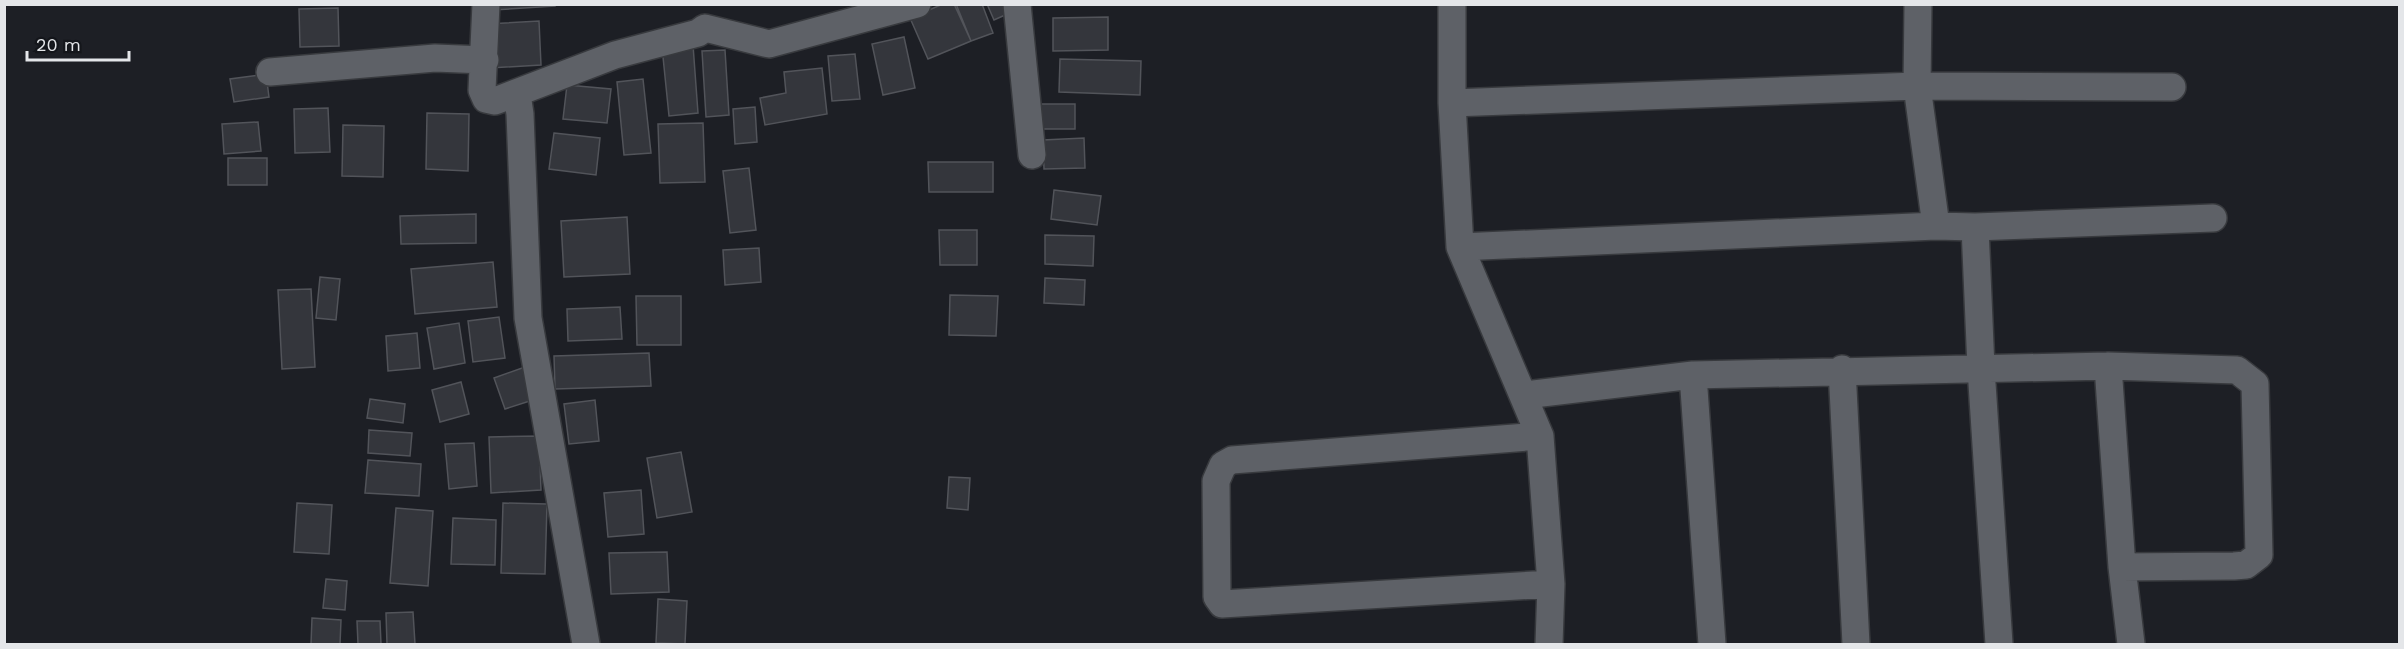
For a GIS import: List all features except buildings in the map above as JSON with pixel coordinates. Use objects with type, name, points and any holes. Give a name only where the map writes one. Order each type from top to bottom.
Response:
[{"type":"street","points":[[486,4],[482,90],[486,99],[495,101],[615,55],[698,33],[705,16],[769,44],[917,4]]},
{"type":"street","points":[[1017,4],[1032,155]]},
{"type":"street","points":[[1452,4],[1452,102],[1461,247],[1525,395],[1540,436],[1551,584],[1549,645]]},
{"type":"street","points":[[1918,4],[1917,86],[1936,226]]},
{"type":"street","points":[[270,72],[435,58],[485,60]]},
{"type":"street","points":[[1452,102],[1917,86],[2172,87]]},
{"type":"street","points":[[517,94],[520,114],[528,318],[586,645]]},
{"type":"street","points":[[1461,247],[1936,226],[1975,227],[2213,218]]},
{"type":"street","points":[[1975,227],[1981,368],[1999,645]]},
{"type":"street","points":[[1525,395],[1693,375],[1842,369],[2109,366],[2237,370],[2255,384],[2259,555],[2246,565],[2122,567]]},
{"type":"street","points":[[2109,366],[2122,567],[2131,645]]},
{"type":"street","points":[[1842,369],[1856,645]]},
{"type":"street","points":[[1693,375],[1712,645]]},
{"type":"street","points":[[1540,436],[1232,460],[1222,465],[1216,481],[1218,597],[1222,604],[1551,584]]}]
